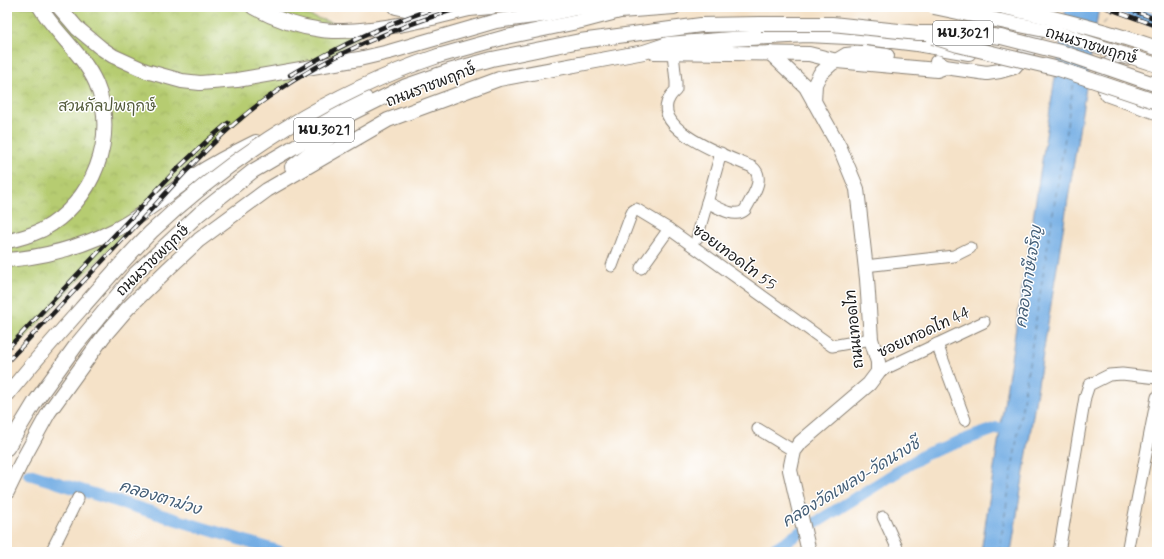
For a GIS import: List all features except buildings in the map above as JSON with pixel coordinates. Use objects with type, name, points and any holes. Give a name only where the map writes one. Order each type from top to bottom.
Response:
[{"type":"main road","points":[[7,241],[30,235],[42,229],[60,217],[73,204],[86,188],[97,166],[102,152],[105,132],[103,106],[95,82],[81,59],[48,20],[40,7]]},
{"type":"main road","points":[[59,7],[85,35],[114,56],[146,71],[182,81],[200,83],[237,80],[359,59],[490,23],[576,8],[596,7]]},
{"type":"main road","points":[[252,7],[279,20],[296,25],[337,31],[394,26],[469,9]]},
{"type":"main road","points":[[396,7],[405,9],[469,9],[491,7]]},
{"type":"main road","name":"ถนนราชพฤกษ์","points":[[7,395],[29,368],[155,229],[193,195],[259,146],[318,109],[385,76],[438,56],[506,38],[582,21],[614,9],[674,7]]},
{"type":"main road","name":"ถนนราชพฤกษ์","points":[[934,7],[1054,32],[1157,65]]},
{"type":"main road","points":[[1004,7],[1058,18],[1157,48]]},
{"type":"main road","name":"ถนนราชพฤกษ์","points":[[7,492],[49,412],[108,331],[127,309],[199,240],[267,190],[388,120],[506,78],[644,52],[668,44],[807,35],[874,39],[916,44],[994,58],[1002,56],[1008,51],[1018,33],[1020,16],[1017,7]]},
{"type":"main road","points":[[814,103],[815,84],[820,74],[831,64],[846,55],[864,53],[939,62],[945,67],[987,73],[1014,67],[1026,53],[1035,36],[1035,13],[1033,7]]},
{"type":"main road","name":"ถนนราชพฤกษ์","points":[[7,448],[35,402],[68,357],[135,274],[199,214],[253,172],[350,114],[406,86],[449,71],[492,58],[580,41],[701,25],[832,24],[918,33],[966,33],[1001,37],[1064,53],[1157,85]]},
{"type":"main road","points":[[918,33],[958,45],[1059,69],[1157,102]]},
{"type":"main road","points":[[644,52],[810,54],[837,61]]},
{"type":"main road","name":"ถนนเทอดไท","points":[[770,53],[806,87],[840,148],[857,189],[871,339],[878,362],[878,372],[869,384],[801,442],[794,451]]},
{"type":"main road","points":[[7,260],[28,258],[70,249],[102,236],[132,220],[204,170],[246,147],[296,124],[343,106],[406,86]]},
{"type":"main road","points":[[267,190],[274,181],[338,131],[350,114]]},
{"type":"main road","points":[[794,451],[790,470],[809,550]]},
{"type":"street","points":[[673,53],[676,90],[669,98],[667,106],[668,116],[675,126],[686,136],[756,170],[759,178],[758,185],[745,210],[738,214],[707,202]]},
{"type":"street","points":[[1157,70],[1120,57],[1113,58],[1104,69],[1101,85],[1106,96],[1157,114]]},
{"type":"street","points":[[697,238],[721,153]]},
{"type":"street","name":"ซอยเทอดไท 55","points":[[612,266],[626,226],[634,210],[638,210],[668,229],[832,346],[871,339]]},
{"type":"street","points":[[641,268],[668,229]]},
{"type":"street","points":[[865,266],[954,256],[970,248]]},
{"type":"street","name":"ซอยเทอดไท 44","points":[[878,372],[984,322]]},
{"type":"street","points":[[937,344],[965,420]]},
{"type":"street","points":[[1059,552],[1088,385],[1109,374],[1157,378]]},
{"type":"street","points":[[1128,546],[1157,397]]},
{"type":"street","points":[[758,429],[794,451]]},
{"type":"street","points":[[51,552],[78,498]]},
{"type":"street","points":[[883,517],[899,552]]},
{"type":"green space","name":"สวนกัลปพฤกษ์","points":[[7,7],[279,7],[354,29],[366,31],[335,54],[262,100],[211,144],[168,186],[7,357]]},
{"type":"water","name":"คลองภาษีเจริญ","points":[[1066,7],[1099,7],[1011,552],[981,552]]},
{"type":"waterway","points":[[1120,7],[1157,21]]},
{"type":"waterway","name":"คลองวัดเพลง-วัดนางชี","points":[[769,552],[926,454],[997,428],[1016,430]]},
{"type":"waterway","name":"คลองตาม่วง","points":[[29,474],[281,552]]},
{"type":"ferry route","points":[[1103,24],[1111,16],[1105,7]]},
{"type":"ferry route","points":[[999,552],[1074,81]]},
{"type":"railway","points":[[290,75],[362,36],[400,20],[439,7]]},
{"type":"railway","points":[[7,362],[190,167],[222,135],[255,107],[317,66],[340,54],[388,33],[462,7]]},
{"type":"railway","points":[[1104,7],[1157,26]]},
{"type":"railway","points":[[1123,7],[1153,18]]},
{"type":"railway","points":[[7,349],[174,172],[228,123]]}]
